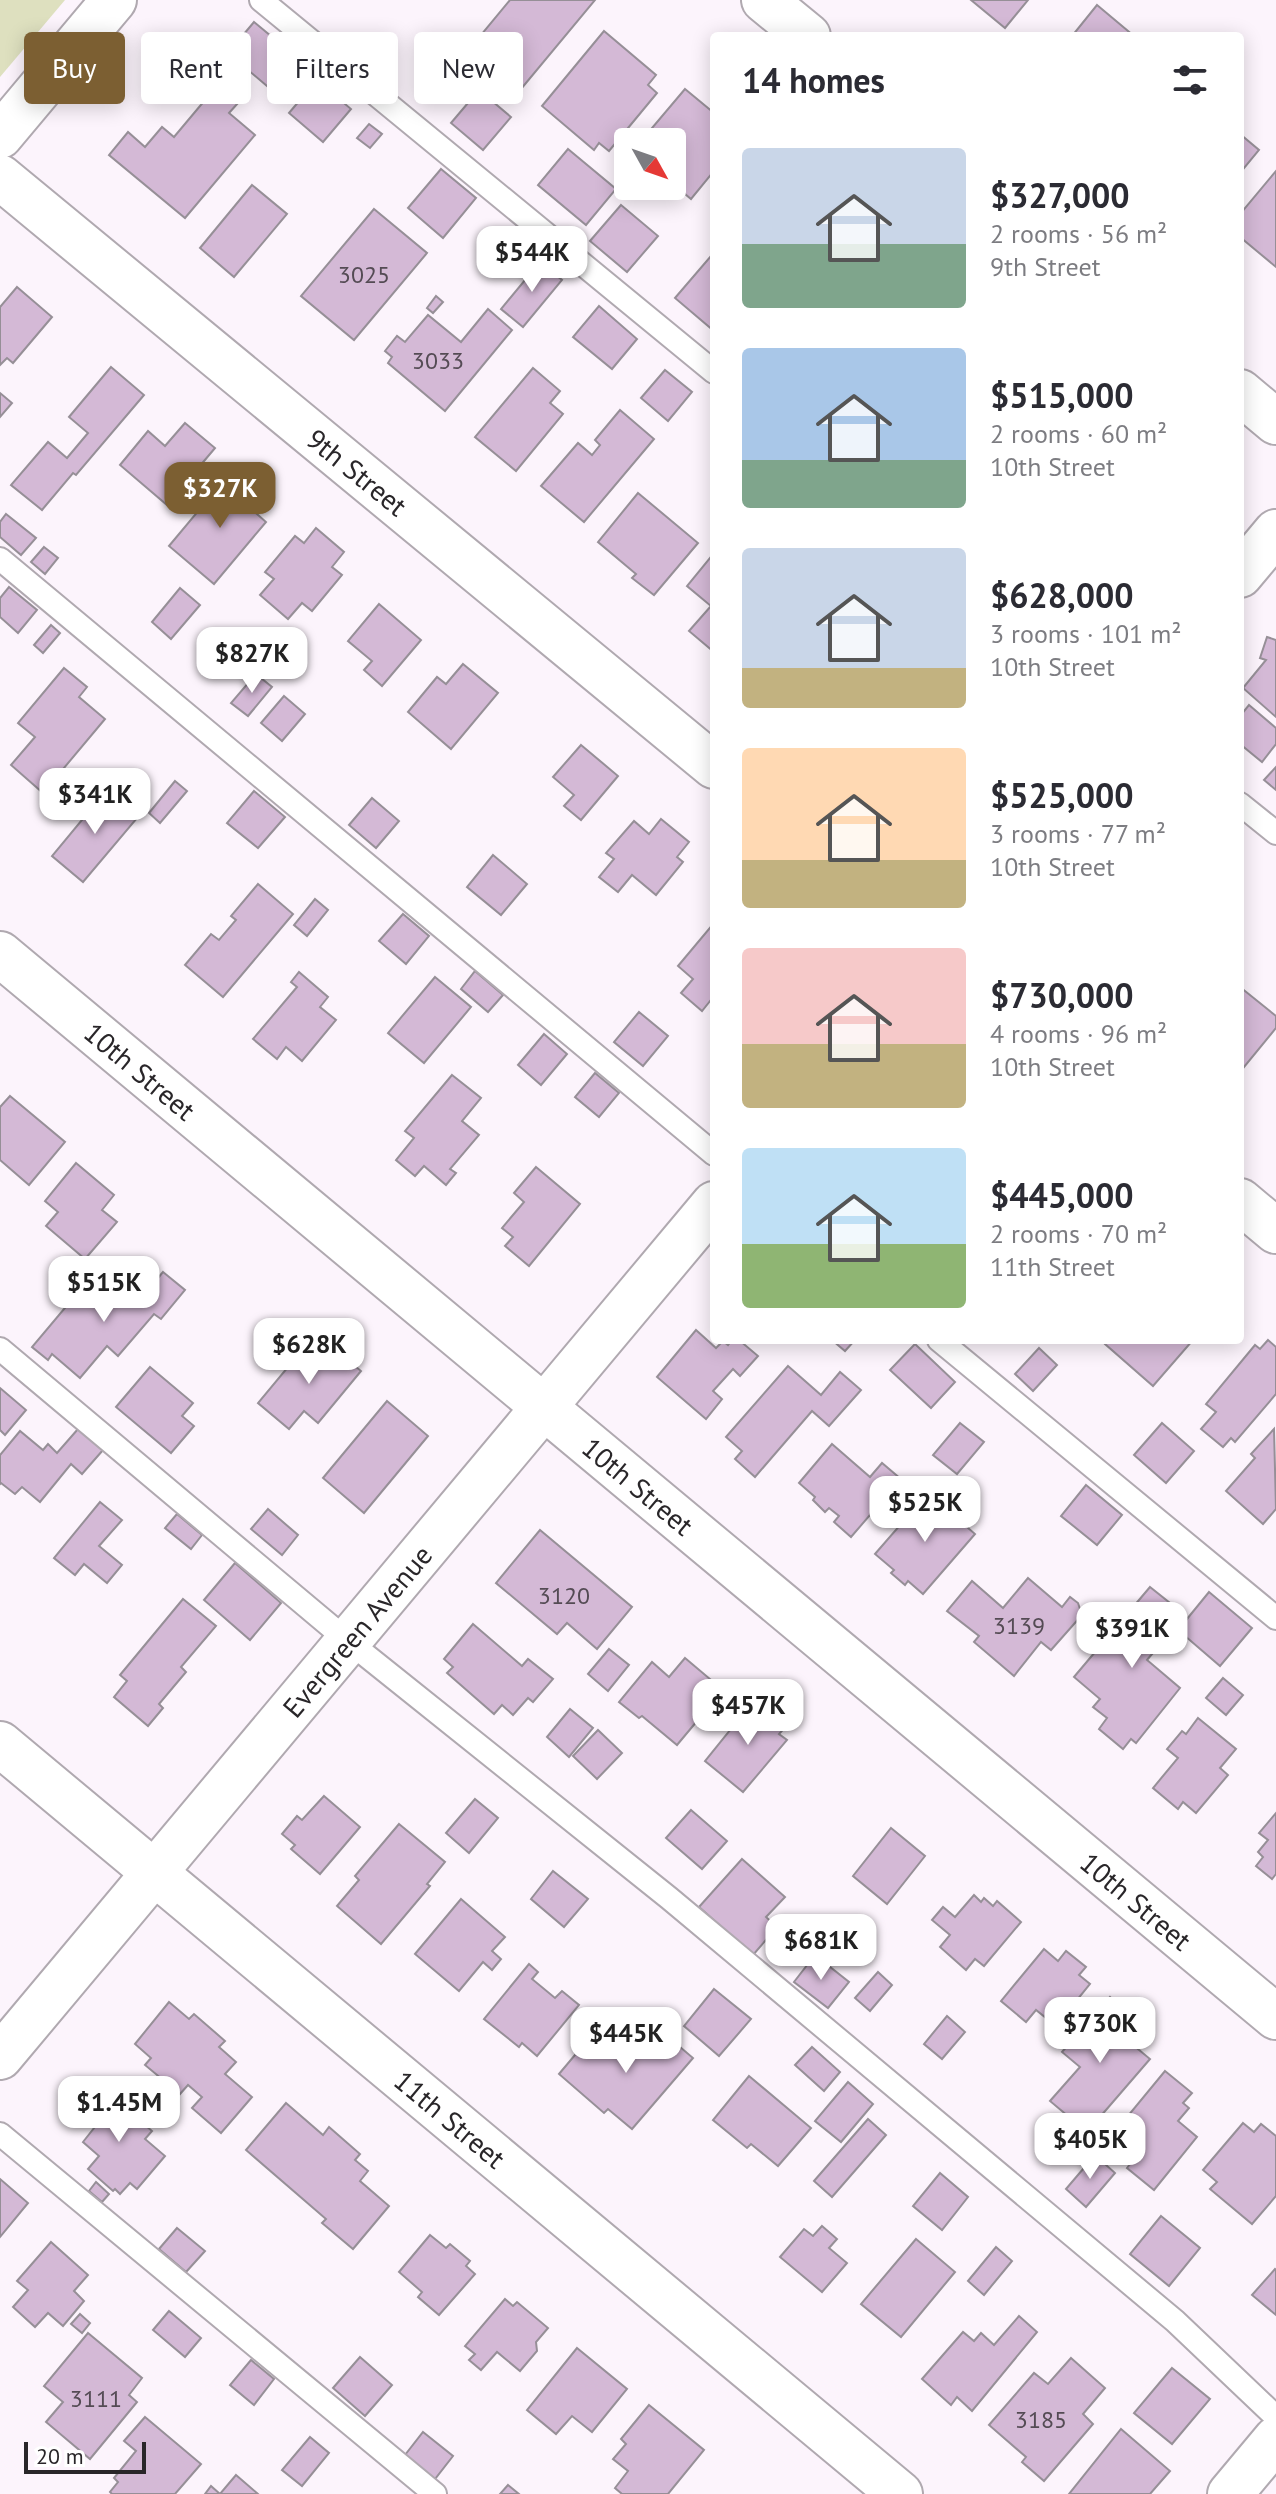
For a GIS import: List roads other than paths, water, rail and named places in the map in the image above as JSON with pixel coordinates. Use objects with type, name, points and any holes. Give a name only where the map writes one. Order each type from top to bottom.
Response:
[{"type":"street","points":[[0,136],[114,0]]},
{"type":"street","points":[[764,0],[803,32]]},
{"type":"street","name":"9th Street","points":[[0,177],[710,763]]},
{"type":"street","points":[[1244,395],[1276,422]]},
{"type":"street","points":[[1244,570],[1276,532]]},
{"type":"street","name":"10th Street","points":[[0,954],[1276,2017]]},
{"type":"street","points":[[1244,1204],[1276,1231]]},
{"type":"street","name":"Evergreen Avenue","points":[[0,2057],[710,1209]]},
{"type":"street","name":"11th Street","points":[[0,1744],[900,2494]]},
{"type":"street","points":[[1230,2494],[1276,2439]]},
{"type":"lane","points":[[261,0],[710,369]]},
{"type":"lane","points":[[0,559],[710,1151]]},
{"type":"lane","points":[[1244,807],[1276,833]]},
{"type":"lane","points":[[944,1344],[1276,1618]]},
{"type":"lane","points":[[0,1349],[348,1641],[669,1898],[1175,2321],[1276,2417]]},
{"type":"lane","points":[[0,2134],[435,2494]]}]
